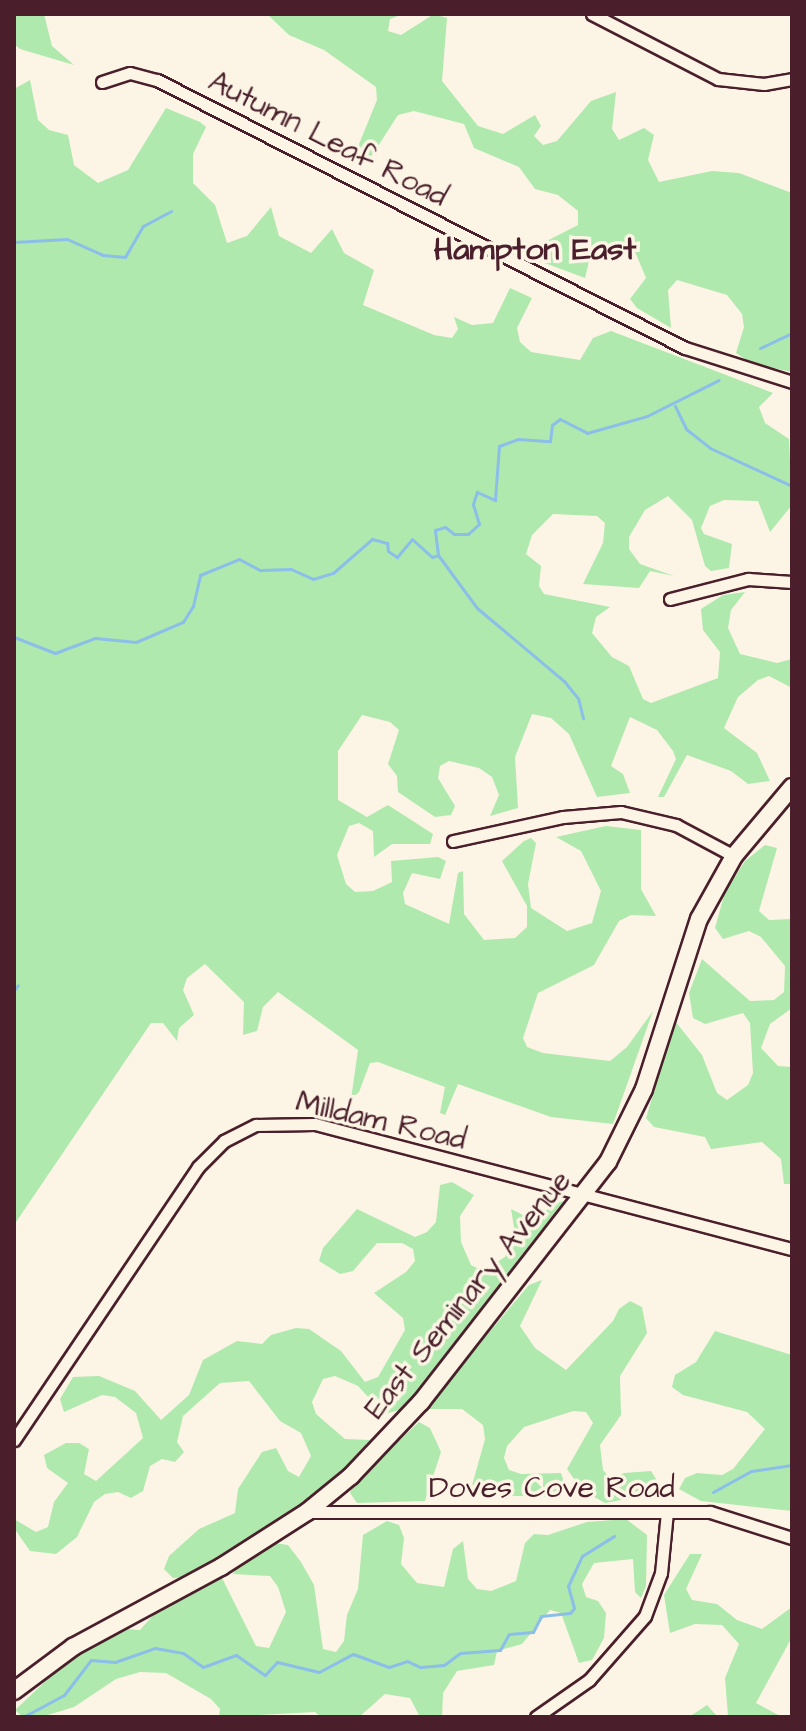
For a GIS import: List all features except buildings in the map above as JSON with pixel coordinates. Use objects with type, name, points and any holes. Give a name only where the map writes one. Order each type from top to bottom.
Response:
[{"type":"street","points":[[592,14],[718,79],[764,84],[792,79]]},
{"type":"street","name":"Autumn Leaf Road","points":[[102,82],[130,73],[157,80],[685,348],[792,382]]},
{"type":"street","points":[[670,599],[748,579],[792,582]]},
{"type":"street","name":"East Seminary Avenue","points":[[14,1691],[73,1647],[221,1567],[307,1512],[386,1442],[586,1197],[644,1089],[685,951],[734,856],[792,787]]},
{"type":"street","points":[[453,841],[563,817],[621,812],[676,825],[734,856]]},
{"type":"street","name":"Milldam Road","points":[[14,1440],[198,1167],[241,1130],[275,1121],[315,1124],[792,1249]]},
{"type":"street","name":"Doves Cove Road","points":[[307,1512],[667,1512],[738,1517],[792,1538]]},
{"type":"street","points":[[536,1717],[589,1680],[645,1616],[661,1573],[667,1512]]},
{"type":"green space","points":[[14,14],[44,14],[52,46],[74,65],[20,49],[14,44]]},
{"type":"green space","points":[[267,14],[403,14],[390,19],[388,31],[401,35],[434,14],[447,18],[442,81],[478,126],[503,134],[535,115],[541,126],[534,136],[543,145],[557,141],[591,101],[616,92],[612,129],[619,140],[644,128],[654,135],[648,160],[659,182],[712,171],[739,173],[792,193],[792,372],[751,363],[736,353],[744,327],[742,314],[727,295],[677,280],[668,290],[671,328],[637,308],[630,299],[646,278],[636,254],[626,248],[614,244],[591,253],[585,278],[534,259],[537,246],[578,225],[578,211],[558,195],[535,189],[519,167],[474,148],[464,124],[414,111],[398,115],[371,157],[359,163],[357,149],[377,100],[376,87],[324,50],[289,35]]},
{"type":"green space","points":[[30,80],[38,120],[49,130],[68,135],[74,165],[98,183],[128,170],[166,108],[200,122],[206,127],[193,154],[193,183],[215,205],[227,243],[247,236],[271,207],[279,236],[311,253],[332,229],[344,253],[374,270],[363,305],[434,335],[452,338],[458,329],[454,317],[472,325],[493,323],[510,288],[532,298],[517,328],[520,342],[531,352],[580,360],[593,338],[611,331],[773,393],[759,407],[765,423],[789,439],[792,505],[770,532],[758,501],[724,500],[710,506],[701,528],[704,534],[732,544],[729,568],[711,571],[705,566],[692,520],[668,496],[645,510],[629,537],[629,549],[640,564],[674,576],[650,571],[639,588],[583,584],[603,543],[605,523],[597,516],[553,514],[532,535],[526,554],[541,566],[539,586],[544,594],[610,607],[596,617],[592,633],[612,657],[629,666],[643,699],[651,703],[718,678],[720,652],[703,630],[701,609],[723,595],[745,592],[731,610],[728,628],[740,654],[777,663],[792,659],[792,688],[769,676],[758,680],[738,697],[724,728],[757,753],[770,781],[748,784],[731,771],[687,755],[664,797],[658,797],[676,759],[657,730],[630,717],[611,766],[623,774],[630,793],[597,797],[569,734],[551,718],[532,714],[515,757],[518,808],[490,816],[499,795],[492,777],[479,768],[449,761],[440,766],[438,778],[455,806],[451,815],[435,817],[398,792],[397,776],[388,764],[399,730],[390,722],[362,715],[338,751],[338,800],[367,817],[388,805],[433,834],[430,844],[392,844],[374,857],[373,831],[359,823],[349,826],[337,855],[346,884],[355,892],[373,891],[392,882],[391,861],[438,857],[446,861],[440,879],[412,873],[403,893],[405,904],[449,924],[458,873],[463,871],[464,914],[484,940],[515,938],[527,927],[527,906],[502,861],[524,841],[531,838],[536,843],[528,884],[531,908],[567,931],[592,923],[601,891],[581,851],[556,837],[606,826],[641,830],[641,889],[656,916],[631,915],[619,921],[594,965],[538,993],[523,1038],[527,1047],[543,1053],[610,1061],[627,1047],[653,1011],[613,1124],[551,1117],[458,1084],[445,1115],[440,1113],[445,1087],[378,1062],[370,1063],[359,1092],[351,1099],[358,1050],[278,992],[263,1007],[257,1031],[243,1035],[244,1002],[205,964],[187,978],[183,990],[194,1015],[179,1028],[177,1041],[163,1023],[151,1023],[14,1225],[14,89]]},
{"type":"green space","points":[[765,845],[777,848],[759,911],[769,920],[792,919],[792,1008],[770,1024],[761,1048],[778,1066],[792,1067],[792,1184],[784,1184],[781,1159],[762,1142],[711,1149],[705,1137],[654,1127],[646,1118],[675,1021],[702,1055],[717,1093],[727,1100],[748,1085],[753,1073],[750,1023],[743,1013],[705,1024],[693,1018],[689,993],[702,959],[750,1001],[774,1000],[784,992],[785,966],[761,937],[749,931],[723,939],[715,928],[725,892],[745,861]]},
{"type":"green space","points":[[452,1182],[474,1195],[460,1216],[461,1242],[471,1265],[483,1271],[505,1257],[515,1233],[511,1209],[535,1221],[554,1203],[566,1201],[539,1246],[407,1408],[384,1414],[358,1386],[335,1376],[323,1379],[312,1402],[316,1414],[345,1439],[370,1440],[325,1489],[198,1576],[173,1578],[164,1569],[169,1556],[199,1529],[235,1513],[238,1489],[262,1452],[276,1448],[288,1471],[299,1477],[311,1456],[301,1433],[280,1421],[249,1381],[220,1383],[183,1416],[177,1442],[184,1452],[175,1462],[162,1459],[150,1466],[143,1491],[131,1498],[118,1492],[105,1494],[94,1502],[77,1537],[56,1554],[30,1551],[14,1528],[14,1519],[36,1532],[48,1527],[54,1502],[68,1483],[47,1468],[44,1455],[66,1443],[79,1443],[89,1449],[84,1474],[96,1481],[143,1438],[136,1413],[115,1397],[102,1395],[64,1412],[60,1399],[73,1377],[99,1376],[135,1391],[161,1420],[189,1395],[203,1360],[237,1341],[262,1344],[271,1335],[296,1328],[309,1329],[341,1351],[365,1382],[378,1377],[405,1330],[403,1318],[374,1293],[406,1272],[415,1261],[413,1249],[402,1243],[377,1243],[353,1271],[340,1274],[319,1261],[323,1248],[357,1209],[415,1237],[427,1232],[436,1222],[440,1185]]},
{"type":"green space","points":[[542,1280],[520,1326],[535,1348],[566,1370],[613,1321],[619,1309],[630,1301],[642,1307],[647,1333],[620,1376],[621,1415],[600,1445],[603,1470],[612,1480],[624,1473],[651,1471],[658,1482],[654,1494],[605,1503],[582,1490],[567,1469],[593,1423],[586,1412],[573,1411],[524,1427],[507,1446],[504,1458],[509,1470],[521,1474],[561,1473],[565,1485],[559,1497],[483,1495],[471,1489],[485,1439],[483,1425],[462,1409],[424,1409],[529,1285]]},
{"type":"green space","points":[[715,1331],[792,1355],[792,1511],[701,1501],[679,1489],[685,1478],[697,1473],[722,1475],[733,1469],[765,1429],[747,1412],[683,1395],[672,1387],[675,1375],[696,1362]]},
{"type":"green space","points":[[419,1422],[430,1428],[441,1452],[425,1501],[357,1503],[350,1493],[354,1482]]},
{"type":"green space","points":[[626,1519],[647,1535],[646,1586],[641,1598],[635,1592],[633,1559],[594,1563],[582,1584],[586,1597],[598,1601],[606,1613],[604,1638],[592,1660],[579,1663],[561,1613],[550,1610],[522,1644],[497,1651],[494,1665],[457,1671],[443,1693],[442,1717],[420,1717],[410,1698],[385,1694],[359,1717],[321,1717],[315,1712],[219,1717],[220,1709],[211,1699],[166,1673],[140,1672],[116,1679],[74,1707],[41,1717],[23,1717],[15,1710],[67,1661],[127,1629],[140,1630],[157,1611],[221,1576],[256,1646],[269,1648],[286,1612],[278,1587],[270,1576],[233,1574],[240,1564],[275,1543],[288,1545],[314,1585],[323,1649],[336,1652],[344,1641],[347,1615],[358,1589],[363,1535],[387,1521],[399,1525],[404,1538],[401,1564],[417,1583],[444,1587],[453,1549],[463,1541],[468,1579],[477,1589],[491,1591],[516,1581],[525,1543],[534,1534],[548,1535],[587,1522]]},
{"type":"green space","points":[[690,1554],[702,1554],[686,1589],[692,1600],[717,1604],[737,1620],[762,1629],[792,1607],[792,1637],[756,1703],[782,1717],[689,1717],[707,1705],[716,1715],[728,1716],[725,1678],[739,1644],[722,1625],[695,1624],[670,1633],[664,1595]]},
{"type":"waterway","points":[[14,242],[67,239],[103,255],[125,257],[143,226],[171,211]]},
{"type":"waterway","points":[[760,348],[792,333]]},
{"type":"waterway","points":[[14,637],[55,653],[95,638],[136,642],[183,622],[193,606],[200,575],[239,559],[260,570],[291,569],[313,579],[333,573],[372,539],[387,543],[388,551],[397,557],[412,539],[432,557],[438,555],[435,530],[445,527],[454,534],[468,534],[479,524],[473,504],[477,492],[495,500],[499,446],[518,439],[550,441],[552,425],[560,419],[587,433],[647,416],[719,380]]},
{"type":"waterway","points":[[675,406],[686,429],[710,448],[792,486]]},
{"type":"waterway","points":[[438,555],[477,608],[564,681],[578,698],[583,718]]},
{"type":"waterway","points":[[14,990],[18,985]]},
{"type":"waterway","points":[[713,1492],[751,1471],[792,1465]]},
{"type":"waterway","points":[[23,1717],[64,1695],[91,1660],[115,1662],[155,1648],[183,1653],[203,1667],[236,1655],[265,1675],[277,1662],[319,1672],[353,1654],[389,1667],[407,1661],[420,1667],[444,1665],[460,1653],[500,1650],[509,1634],[533,1632],[541,1616],[570,1613],[574,1608],[568,1586],[582,1556],[614,1536]]},
{"type":"district","name":"Hampton East","points":[[535,250]]}]
